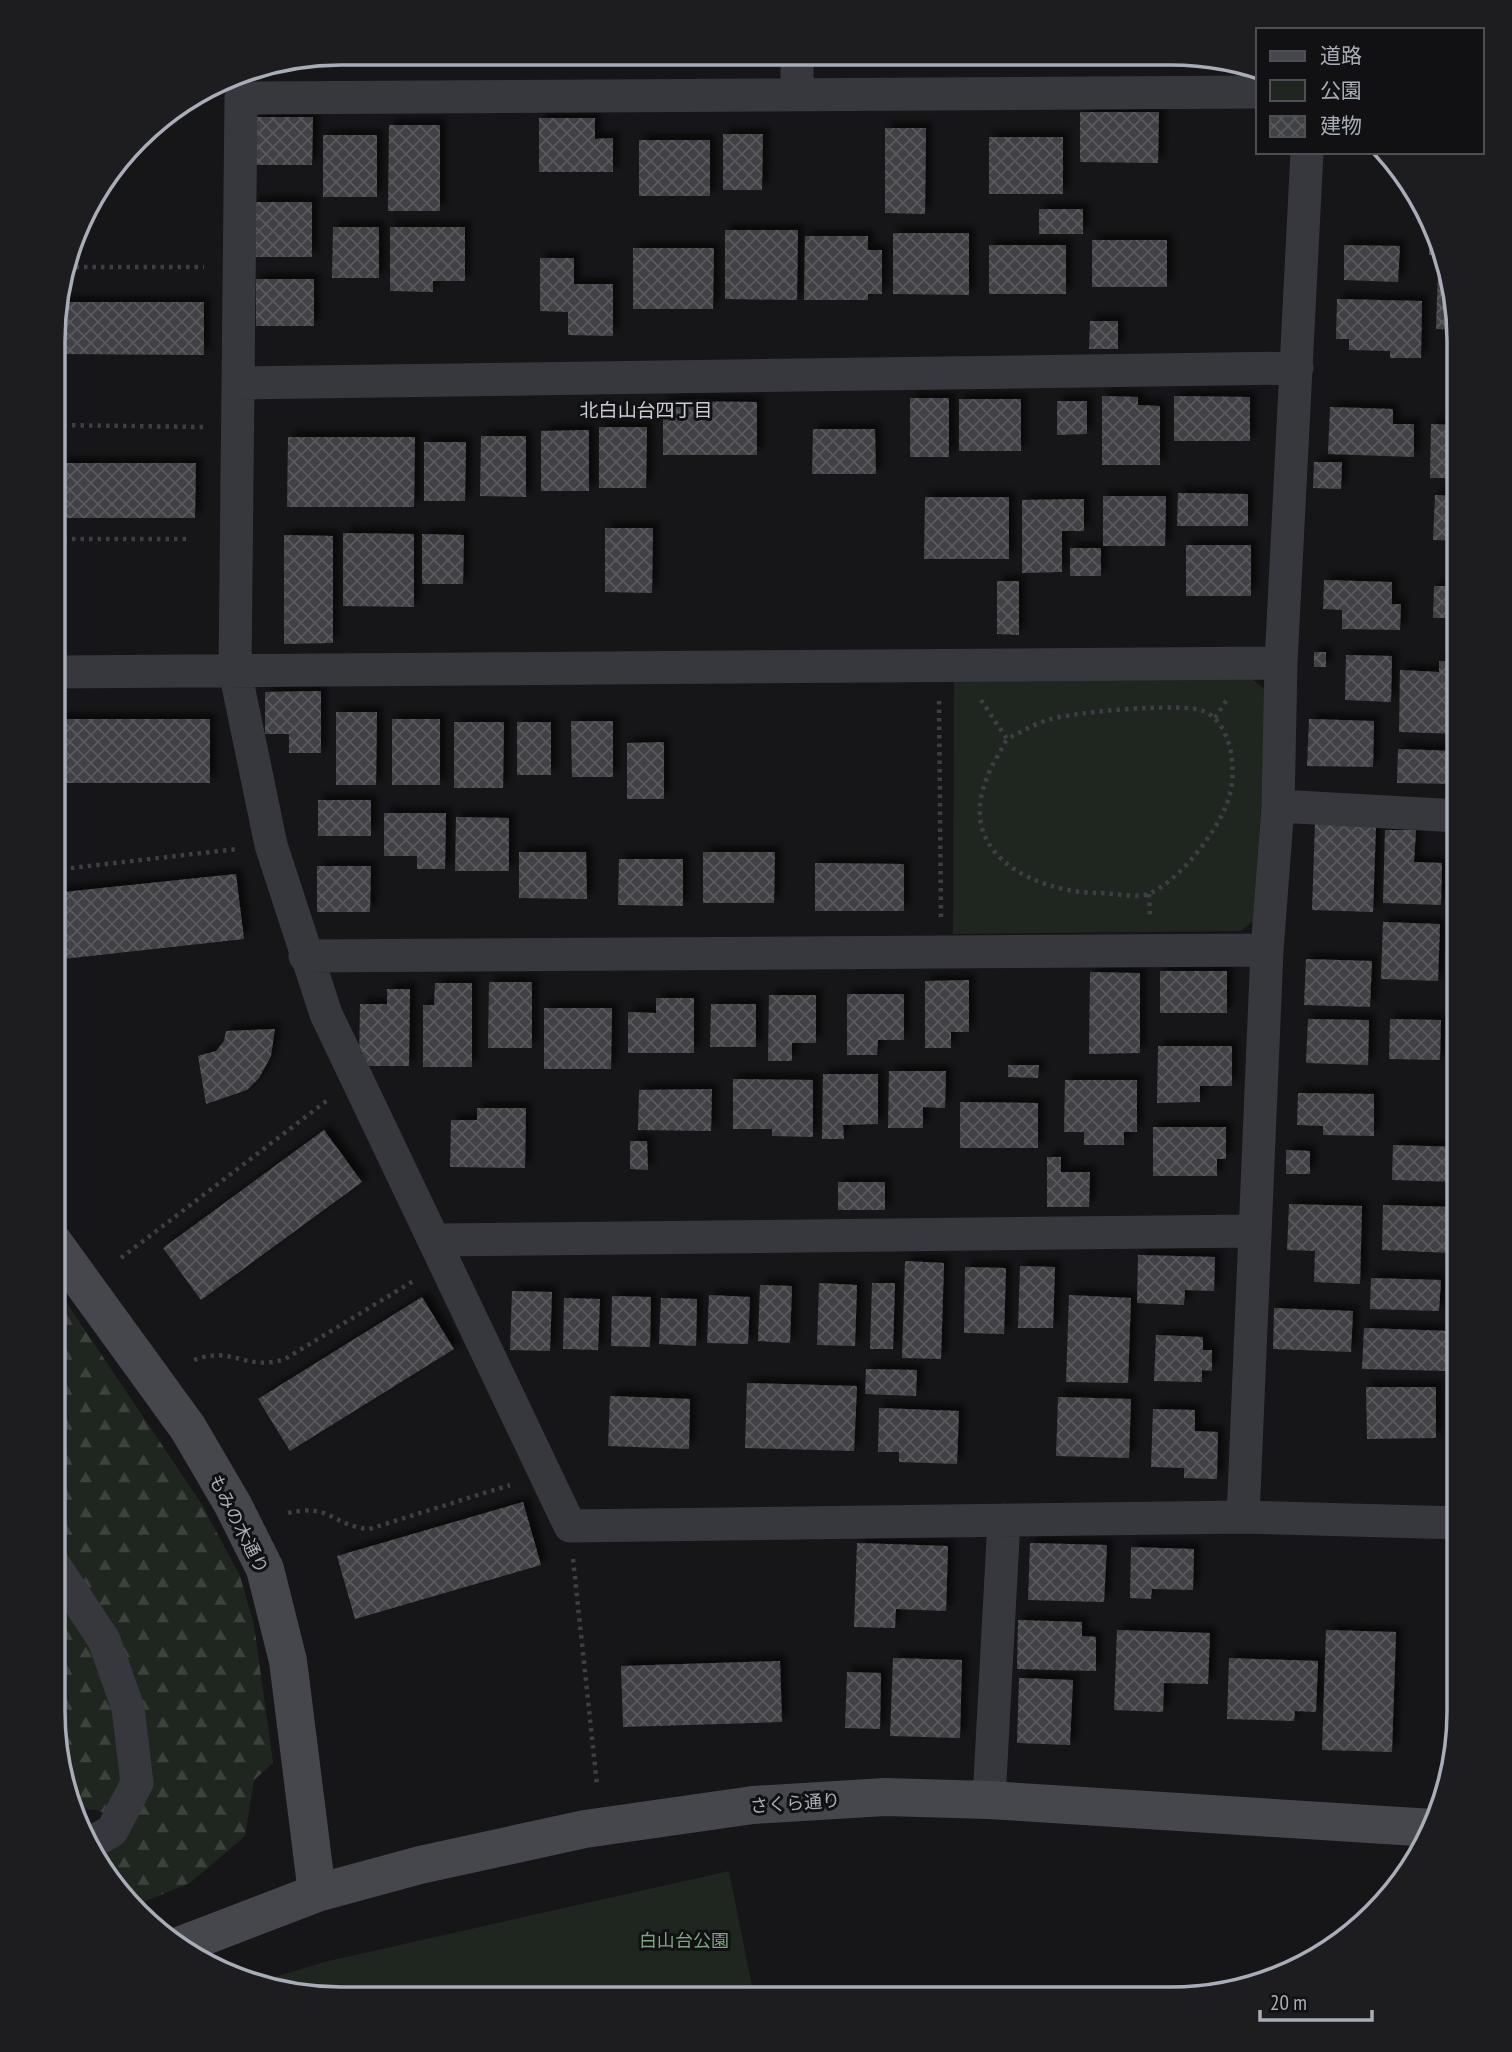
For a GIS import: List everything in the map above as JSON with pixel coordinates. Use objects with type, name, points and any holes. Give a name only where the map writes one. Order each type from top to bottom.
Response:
[{"type":"street","points":[[797,65],[797,92]]},
{"type":"street","points":[[1256,92],[797,92],[241,98],[235,671],[271,845],[326,1014],[570,1526],[1243,1517],[1447,1523]]},
{"type":"street","points":[[1243,1517],[1267,950],[1278,806],[1281,663],[1307,154]]},
{"type":"street","points":[[240,383],[1297,368]]},
{"type":"street","points":[[65,672],[1281,663]]},
{"type":"street","points":[[1278,806],[1447,815]]},
{"type":"street","points":[[305,956],[1267,950]]},
{"type":"street","points":[[440,1251],[1254,1231]]},
{"type":"street","name":"もみの木通り","points":[[65,1259],[188,1428],[233,1505],[265,1569],[288,1661],[317,1893]]},
{"type":"street","points":[[989,1800],[1004,1520]]},
{"type":"street","points":[[65,1582],[104,1640],[128,1708],[137,1783],[99,1838]]},
{"type":"street","name":"さくら通り","points":[[189,1942],[317,1893],[420,1865],[585,1829],[753,1805],[885,1797],[989,1800],[1421,1827]]},
{"type":"path","points":[[75,267],[240,268]]},
{"type":"path","points":[[65,425],[239,427]]},
{"type":"path","points":[[65,539],[191,539]]},
{"type":"path","points":[[939,665],[941,952]]},
{"type":"path","points":[[978,665],[981,699],[1007,739]]},
{"type":"path","points":[[1126,710],[1202,710],[1216,718],[1226,736],[1233,763],[1232,791],[1221,816],[1201,847],[1178,872],[1149,894],[1077,893],[1043,886],[1020,874],[997,856],[984,829],[983,788],[1007,739],[1052,718],[1126,710]]},
{"type":"path","points":[[65,869],[271,845]]},
{"type":"path","points":[[121,1258],[356,1078]]},
{"type":"path","points":[[194,1360],[210,1354],[226,1354],[252,1364],[267,1365],[285,1359],[440,1251]]},
{"type":"path","points":[[288,1513],[316,1509],[357,1528],[369,1529],[546,1474]]},
{"type":"path","points":[[570,1526],[597,1785]]},
{"type":"green space","points":[[954,679],[1252,679],[1269,692],[1253,921],[1241,931],[953,934]]},
{"type":"green space","points":[[65,1302],[201,1503],[240,1576],[254,1625],[273,1763],[254,1780],[245,1836],[190,1883],[142,1902],[105,1854],[132,1827],[97,1810],[83,1809],[79,1800],[65,1729]]},
{"type":"green space","name":"白山台公園","points":[[729,1871],[752,1986],[323,1987],[271,1978],[328,1961]]},
{"type":"building","points":[[1080,112],[1159,112],[1158,163],[1080,162]]},
{"type":"building","points":[[255,117],[313,117],[312,165],[255,165]]},
{"type":"building","points":[[539,118],[595,118],[595,139],[613,138],[613,172],[539,172]]},
{"type":"building","points":[[389,125],[440,125],[440,211],[388,211]]},
{"type":"building","points":[[885,128],[926,128],[925,214],[885,213]]},
{"type":"building","points":[[723,134],[763,134],[762,190],[723,190]]},
{"type":"building","points":[[323,135],[377,135],[377,197],[323,197]]},
{"type":"building","points":[[989,137],[1063,137],[1063,194],[989,194]]},
{"type":"building","points":[[639,140],[710,140],[710,196],[639,196]]},
{"type":"building","points":[[252,202],[312,202],[312,257],[252,257]]},
{"type":"building","points":[[1039,209],[1083,209],[1083,234],[1039,234]]},
{"type":"building","points":[[333,227],[379,227],[379,278],[332,278]]},
{"type":"building","points":[[390,227],[465,227],[465,281],[433,281],[433,292],[390,291]]},
{"type":"building","points":[[725,230],[798,230],[797,300],[725,299]]},
{"type":"building","points":[[893,233],[969,233],[969,295],[893,294]]},
{"type":"building","points":[[805,236],[868,236],[868,250],[882,250],[882,294],[868,294],[868,300],[804,300]]},
{"type":"building","points":[[1092,240],[1167,240],[1167,287],[1092,287]]},
{"type":"building","points":[[989,245],[1066,245],[1066,294],[989,294]]},
{"type":"building","points":[[1344,245],[1400,246],[1398,282],[1344,280]]},
{"type":"building","points":[[633,248],[714,248],[713,309],[633,309]]},
{"type":"building","points":[[540,258],[574,258],[574,284],[613,284],[613,336],[568,335],[568,312],[540,311]]},
{"type":"building","points":[[1438,270],[1447,330],[1436,329]]},
{"type":"building","points":[[256,279],[314,279],[314,326],[256,326]]},
{"type":"building","points":[[1337,299],[1422,301],[1421,358],[1390,358],[1390,351],[1349,350],[1349,339],[1336,339]]},
{"type":"building","points":[[68,302],[204,302],[204,355],[65,354]]},
{"type":"building","points":[[1090,321],[1118,321],[1118,349],[1089,349]]},
{"type":"building","points":[[1102,396],[1138,397],[1138,405],[1160,406],[1160,465],[1102,465]]},
{"type":"building","points":[[1174,396],[1250,397],[1250,441],[1174,441]]},
{"type":"building","points":[[910,398],[949,398],[949,457],[910,457]]},
{"type":"building","points":[[959,399],[1021,399],[1021,451],[959,451]]},
{"type":"building","points":[[663,401],[757,402],[757,455],[663,455]]},
{"type":"building","points":[[1057,401],[1087,401],[1087,434],[1057,435]]},
{"type":"building","points":[[1330,407],[1393,409],[1393,424],[1414,424],[1414,457],[1328,454]]},
{"type":"building","points":[[1431,424],[1447,425],[1447,478],[1430,478]]},
{"type":"building","points":[[599,427],[647,427],[646,488],[599,488]]},
{"type":"building","points":[[813,429],[875,429],[876,474],[812,474]]},
{"type":"building","points":[[589,430],[589,491],[541,491],[541,431]]},
{"type":"building","points":[[481,436],[526,436],[526,497],[480,496]]},
{"type":"building","points":[[288,437],[415,437],[414,507],[287,507]]},
{"type":"building","points":[[424,442],[466,442],[465,501],[424,501]]},
{"type":"building","points":[[1314,462],[1342,462],[1341,489],[1313,488]]},
{"type":"building","points":[[65,463],[196,463],[195,518],[65,518]]},
{"type":"building","points":[[1178,493],[1248,494],[1248,526],[1177,526]]},
{"type":"building","points":[[1435,495],[1447,496],[1447,541],[1433,540]]},
{"type":"building","points":[[1103,496],[1166,496],[1165,546],[1103,546]]},
{"type":"building","points":[[925,497],[1009,497],[1009,559],[924,559]]},
{"type":"building","points":[[1084,499],[1084,531],[1062,531],[1062,572],[1022,573],[1022,500]]},
{"type":"building","points":[[605,528],[653,528],[652,593],[605,592]]},
{"type":"building","points":[[343,533],[414,534],[414,607],[343,606]]},
{"type":"building","points":[[422,534],[464,535],[463,584],[422,584]]},
{"type":"building","points":[[284,535],[333,536],[333,643],[284,644]]},
{"type":"building","points":[[1186,545],[1251,545],[1251,596],[1186,596]]},
{"type":"building","points":[[1070,548],[1101,548],[1101,576],[1070,576]]},
{"type":"building","points":[[1324,580],[1392,582],[1392,604],[1401,604],[1400,630],[1342,629],[1342,610],[1323,609]]},
{"type":"building","points":[[997,581],[1019,581],[1019,635],[997,634]]},
{"type":"building","points":[[1434,586],[1447,586],[1447,618],[1433,618]]},
{"type":"building","points":[[1314,652],[1326,652],[1326,667],[1314,667]]},
{"type":"building","points":[[1346,655],[1392,656],[1391,702],[1345,700]]},
{"type":"building","points":[[1439,661],[1447,661],[1447,734],[1399,732],[1400,670],[1439,672]]},
{"type":"building","points":[[321,691],[321,753],[289,753],[289,734],[265,734],[265,692]]},
{"type":"building","points":[[336,712],[377,712],[376,785],[336,785]]},
{"type":"building","points":[[65,719],[210,719],[210,783],[65,783]]},
{"type":"building","points":[[392,719],[440,719],[440,785],[392,785]]},
{"type":"building","points":[[1309,719],[1374,721],[1373,767],[1307,766]]},
{"type":"building","points":[[571,721],[613,721],[613,777],[572,777]]},
{"type":"building","points":[[454,722],[504,722],[503,788],[454,788]]},
{"type":"building","points":[[517,722],[551,722],[551,775],[517,775]]},
{"type":"building","points":[[664,742],[664,799],[627,799],[627,743]]},
{"type":"building","points":[[1398,749],[1447,751],[1447,784],[1397,783]]},
{"type":"building","points":[[318,800],[371,800],[371,836],[318,836]]},
{"type":"building","points":[[384,813],[446,813],[445,869],[417,869],[417,856],[384,856]]},
{"type":"building","points":[[456,817],[509,818],[509,871],[455,871]]},
{"type":"building","points":[[1315,823],[1376,825],[1373,912],[1312,910]]},
{"type":"building","points":[[1385,830],[1416,830],[1414,862],[1442,863],[1441,905],[1383,903]]},
{"type":"building","points":[[519,852],[586,852],[587,899],[519,898]]},
{"type":"building","points":[[703,852],[775,852],[774,903],[703,903]]},
{"type":"building","points":[[619,859],[683,859],[683,906],[618,905]]},
{"type":"building","points":[[815,863],[904,864],[904,911],[815,911]]},
{"type":"building","points":[[317,866],[371,866],[370,912],[317,912]]},
{"type":"building","points":[[236,874],[244,939],[65,959],[65,892]]},
{"type":"building","points":[[1383,922],[1440,924],[1438,981],[1381,979]]},
{"type":"building","points":[[1306,959],[1372,961],[1370,1007],[1304,1005]]},
{"type":"building","points":[[1160,971],[1227,971],[1227,1013],[1160,1013]]},
{"type":"building","points":[[1090,972],[1140,973],[1140,1053],[1089,1054]]},
{"type":"building","points":[[969,980],[969,1032],[951,1032],[951,1048],[925,1048],[925,981]]},
{"type":"building","points":[[489,982],[532,982],[532,1048],[488,1048]]},
{"type":"building","points":[[435,983],[472,983],[472,1067],[423,1067],[423,1005],[434,1005]]},
{"type":"building","points":[[387,989],[410,989],[409,1066],[359,1066],[360,1004],[387,1004]]},
{"type":"building","points":[[847,994],[904,994],[904,1040],[878,1040],[877,1055],[847,1055]]},
{"type":"building","points":[[769,995],[816,995],[816,1043],[792,1043],[792,1061],[768,1061]]},
{"type":"building","points":[[656,998],[694,998],[694,1053],[628,1053],[628,1012],[656,1013]]},
{"type":"building","points":[[711,1004],[756,1004],[756,1047],[710,1047]]},
{"type":"building","points":[[544,1008],[612,1008],[611,1069],[544,1069]]},
{"type":"building","points":[[1308,1019],[1369,1020],[1368,1065],[1306,1063]]},
{"type":"building","points":[[1390,1019],[1441,1020],[1440,1060],[1389,1059]]},
{"type":"building","points":[[275,1029],[271,1056],[259,1078],[247,1090],[206,1104],[198,1056],[216,1051],[224,1041],[226,1031]]},
{"type":"building","points":[[1158,1046],[1232,1046],[1232,1086],[1200,1086],[1200,1102],[1157,1103]]},
{"type":"building","points":[[1008,1065],[1039,1065],[1038,1078],[1008,1077]]},
{"type":"building","points":[[889,1071],[946,1071],[945,1108],[923,1107],[923,1128],[888,1128]]},
{"type":"building","points":[[823,1074],[878,1074],[878,1124],[843,1125],[844,1139],[822,1139]]},
{"type":"building","points":[[733,1079],[813,1080],[813,1137],[772,1136],[772,1129],[733,1129]]},
{"type":"building","points":[[1065,1080],[1137,1080],[1137,1132],[1124,1132],[1124,1145],[1084,1145],[1084,1132],[1064,1132]]},
{"type":"building","points":[[712,1089],[711,1131],[638,1130],[639,1090]]},
{"type":"building","points":[[1298,1093],[1374,1094],[1374,1136],[1323,1135],[1323,1126],[1297,1125]]},
{"type":"building","points":[[960,1102],[1038,1103],[1038,1148],[960,1148]]},
{"type":"building","points":[[477,1108],[526,1108],[525,1168],[450,1167],[451,1120],[477,1120]]},
{"type":"building","points":[[1153,1127],[1226,1127],[1226,1159],[1217,1159],[1217,1176],[1153,1176]]},
{"type":"building","points":[[324,1130],[362,1182],[201,1300],[163,1248]]},
{"type":"building","points":[[630,1141],[647,1141],[648,1170],[630,1169]]},
{"type":"building","points":[[1393,1145],[1447,1147],[1447,1182],[1392,1180]]},
{"type":"building","points":[[1286,1150],[1310,1151],[1310,1174],[1286,1174]]},
{"type":"building","points":[[1047,1157],[1061,1157],[1061,1172],[1090,1172],[1089,1207],[1047,1207]]},
{"type":"building","points":[[838,1182],[885,1182],[885,1210],[838,1210]]},
{"type":"building","points":[[1289,1204],[1362,1206],[1360,1284],[1314,1282],[1315,1251],[1287,1250]]},
{"type":"building","points":[[1383,1205],[1447,1207],[1447,1253],[1382,1250]]},
{"type":"building","points":[[1138,1255],[1215,1257],[1214,1291],[1185,1290],[1184,1305],[1137,1303]]},
{"type":"building","points":[[905,1261],[944,1263],[941,1359],[902,1358]]},
{"type":"building","points":[[1020,1266],[1055,1267],[1053,1328],[1018,1328]]},
{"type":"building","points":[[965,1267],[1006,1268],[1004,1334],[964,1333]]},
{"type":"building","points":[[1371,1278],[1441,1280],[1439,1311],[1370,1309]]},
{"type":"building","points":[[819,1283],[857,1285],[855,1346],[817,1345]]},
{"type":"building","points":[[872,1283],[895,1283],[893,1349],[870,1349]]},
{"type":"building","points":[[760,1285],[792,1286],[790,1343],[758,1341]]},
{"type":"building","points":[[512,1291],[552,1292],[550,1351],[510,1350]]},
{"type":"building","points":[[709,1295],[750,1297],[748,1344],[707,1343]]},
{"type":"building","points":[[1069,1295],[1131,1298],[1128,1383],[1066,1382]]},
{"type":"building","points":[[612,1296],[651,1297],[650,1347],[611,1346]]},
{"type":"building","points":[[422,1297],[454,1349],[290,1451],[258,1399]]},
{"type":"building","points":[[564,1298],[600,1299],[598,1350],[563,1349]]},
{"type":"building","points":[[661,1298],[697,1299],[696,1346],[659,1344]]},
{"type":"building","points":[[1274,1308],[1353,1311],[1351,1352],[1273,1349]]},
{"type":"building","points":[[1364,1328],[1447,1331],[1447,1371],[1362,1369]]},
{"type":"building","points":[[1156,1335],[1203,1337],[1203,1350],[1212,1350],[1212,1371],[1202,1370],[1202,1382],[1154,1381]]},
{"type":"building","points":[[866,1369],[917,1370],[916,1396],[865,1394]]},
{"type":"building","points":[[747,1383],[857,1386],[854,1451],[745,1448]]},
{"type":"building","points":[[1366,1387],[1436,1387],[1436,1438],[1367,1439]]},
{"type":"building","points":[[610,1396],[690,1399],[689,1449],[608,1446]]},
{"type":"building","points":[[1058,1397],[1131,1399],[1129,1458],[1056,1456]]},
{"type":"building","points":[[879,1408],[959,1411],[957,1464],[899,1462],[899,1452],[878,1452]]},
{"type":"building","points":[[1153,1409],[1195,1410],[1195,1431],[1218,1432],[1217,1479],[1184,1478],[1184,1468],[1151,1467]]},
{"type":"building","points":[[523,1502],[541,1565],[355,1619],[337,1556]]},
{"type":"building","points":[[857,1543],[948,1546],[946,1611],[896,1609],[895,1628],[854,1627]]},
{"type":"building","points":[[1030,1543],[1107,1545],[1104,1602],[1028,1600]]},
{"type":"building","points":[[1131,1547],[1194,1549],[1193,1590],[1152,1589],[1151,1599],[1130,1598]]},
{"type":"building","points":[[1018,1620],[1082,1622],[1082,1636],[1096,1637],[1096,1671],[1017,1669]]},
{"type":"building","points":[[1117,1630],[1210,1633],[1208,1684],[1164,1683],[1163,1712],[1114,1710]]},
{"type":"building","points":[[1326,1630],[1396,1632],[1392,1752],[1322,1750]]},
{"type":"building","points":[[893,1658],[962,1660],[960,1738],[890,1736]]},
{"type":"building","points":[[1229,1658],[1318,1661],[1316,1712],[1295,1711],[1294,1721],[1227,1719]]},
{"type":"building","points":[[780,1661],[782,1722],[623,1727],[621,1666]]},
{"type":"building","points":[[847,1672],[881,1673],[880,1729],[845,1728]]},
{"type":"building","points":[[1019,1678],[1073,1680],[1070,1745],[1017,1743]]},
{"type":"district","name":"北白山台四丁目","points":[[646,410]]}]
